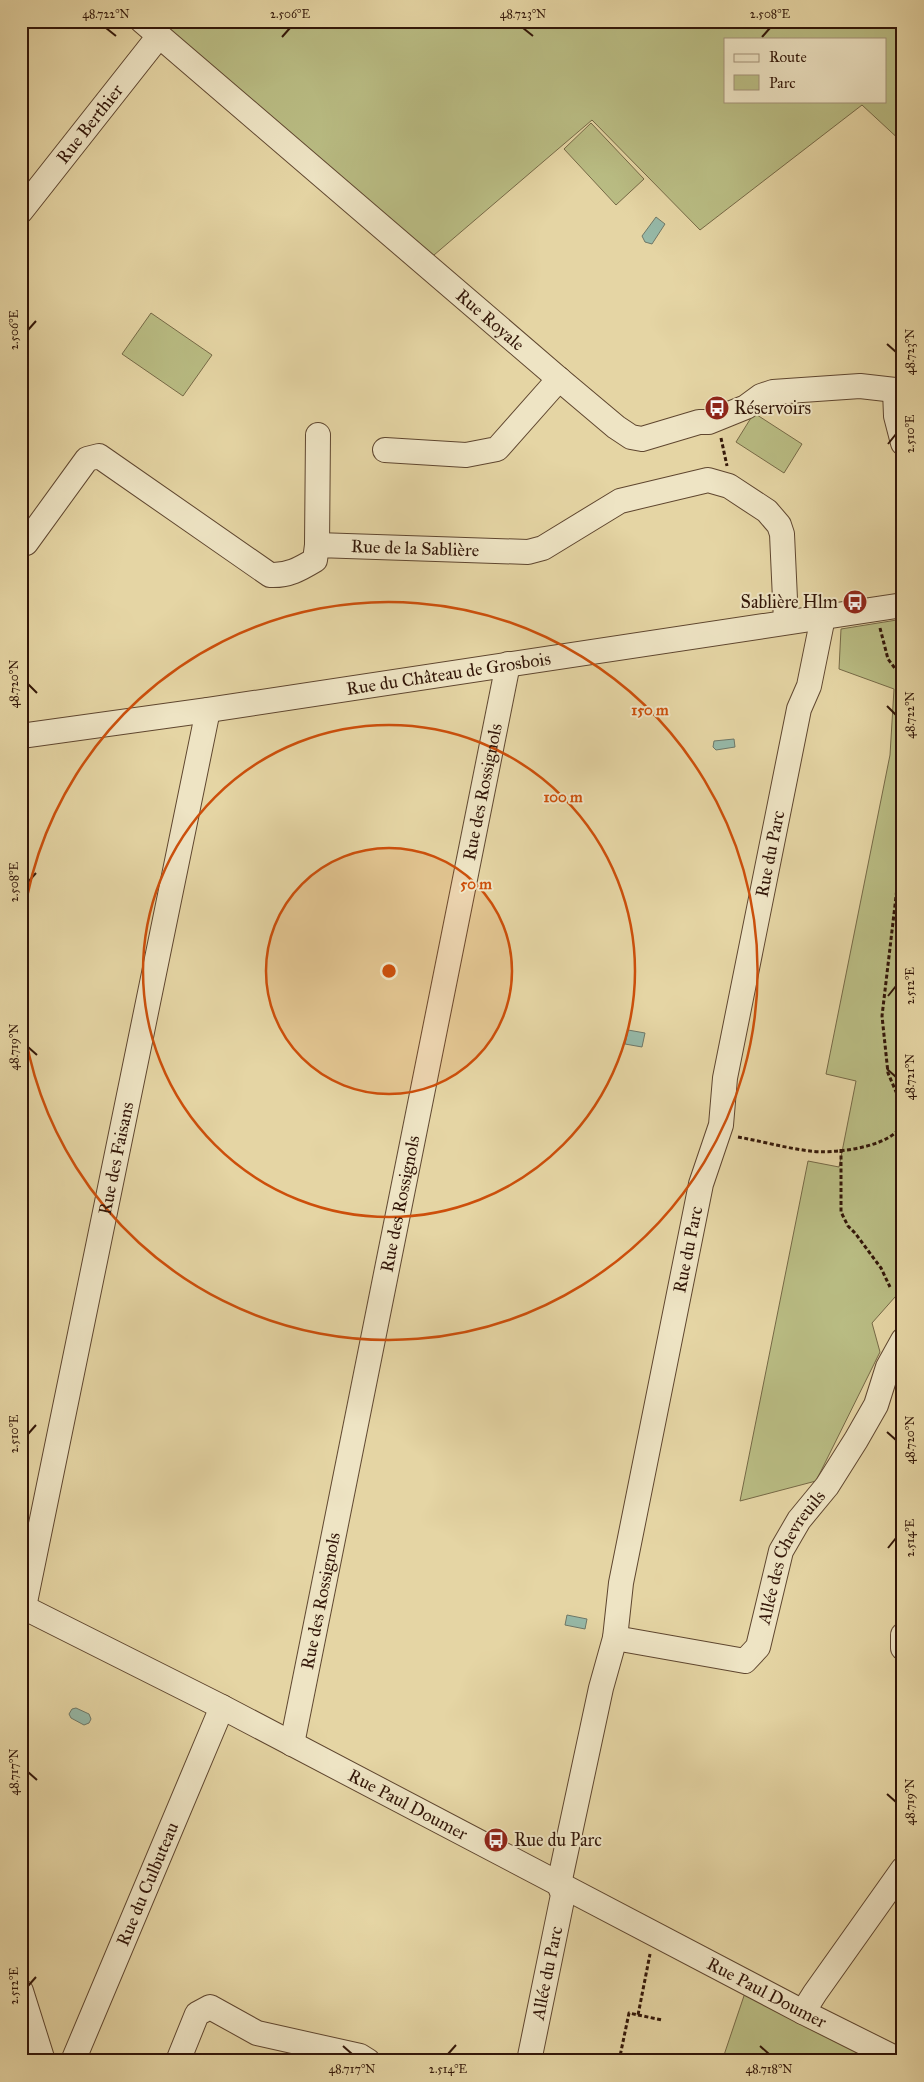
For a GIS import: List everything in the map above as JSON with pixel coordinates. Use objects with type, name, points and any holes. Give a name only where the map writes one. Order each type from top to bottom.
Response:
[{"type":"street","name":"Rue Berthier","points":[[21,211],[151,28]]},
{"type":"street","name":"Rue Royale","points":[[151,28],[559,379],[616,427],[631,437],[642,438],[699,422],[709,422],[746,407],[762,396],[773,392],[899,385]]},
{"type":"street","points":[[385,450],[466,455],[497,448],[559,379]]},
{"type":"street","points":[[899,385],[896,416],[903,443]]},
{"type":"street","points":[[21,543],[26,543],[87,459],[99,456],[270,576],[281,576],[299,570],[315,560],[317,545],[318,435]]},
{"type":"street","name":"Rue de la Sablière","points":[[317,545],[528,552],[543,548],[620,501],[708,480],[729,486],[767,511],[779,525],[782,534],[786,621]]},
{"type":"street","name":"Rue du Château de Grosbois","points":[[21,736],[208,710],[786,621],[876,610],[903,604]]},
{"type":"street","name":"Rue du Parc","points":[[559,1884],[601,1688],[615,1638],[621,1583],[700,1193],[719,1131],[726,1068],[799,709],[809,686],[823,617]]},
{"type":"street","name":"Rue des Rossignols","points":[[292,1744],[508,664]]},
{"type":"street","name":"Rue des Faisans","points":[[23,1606],[208,710]]},
{"type":"street","name":"Allée des Chevreuils","points":[[615,1638],[745,1660],[758,1647],[781,1551],[799,1520],[827,1486],[856,1440],[876,1405],[888,1367],[903,1340]]},
{"type":"street","name":"Rue Paul Doumer","points":[[23,1606],[222,1707],[803,2012],[901,2061]]},
{"type":"street","points":[[903,1635],[903,1648]]},
{"type":"street","name":"Rue du Culbuteau","points":[[73,2061],[222,1707]]},
{"type":"street","points":[[803,2012],[903,1869]]},
{"type":"street","name":"Allée du Parc","points":[[529,2061],[563,1895],[559,1884]]},
{"type":"street","points":[[21,1991],[44,2061]]},
{"type":"street","points":[[178,2061],[197,2014],[210,2007],[258,2033],[360,2056],[368,2061]]},
{"type":"path","points":[[876,610],[888,659],[903,679]]},
{"type":"path","points":[[719,1131],[724,1133],[725,1137],[729,1135],[812,1151],[878,1144],[891,1138],[897,1131],[903,1108],[888,1073],[882,1016],[900,870],[903,859]]},
{"type":"path","points":[[897,1131],[903,1139]]},
{"type":"path","points":[[841,1149],[841,1212],[848,1226],[881,1268],[890,1287]]},
{"type":"path","points":[[638,2015],[652,1947]]},
{"type":"path","points":[[620,2061],[629,2013],[662,2020]]},
{"type":"green space","points":[[158,21],[903,21],[903,143],[862,105],[700,230],[592,120],[427,261]]},
{"type":"green space","points":[[591,123],[644,179],[616,205],[564,149]]},
{"type":"green space","points":[[151,313],[212,355],[183,396],[122,354]]},
{"type":"green space","points":[[754,413],[802,444],[784,473],[736,442]]},
{"type":"green space","points":[[903,619],[903,1288],[872,1323],[880,1352],[816,1481],[740,1501],[808,1161],[839,1167],[856,1081],[826,1074],[890,755],[894,689],[839,669],[841,629]]},
{"type":"green space","points":[[750,1978],[903,2061],[722,2061]]},
{"type":"shaded area","points":[[656,217],[665,224],[652,244],[645,242],[642,236]]},
{"type":"shaded area","points":[[734,739],[735,747],[716,750],[713,747],[714,741]]},
{"type":"shaded area","points":[[628,1030],[645,1033],[642,1047],[625,1044]]},
{"type":"shaded area","points":[[567,1615],[587,1619],[585,1629],[565,1625]]},
{"type":"shaded area","points":[[76,1708],[89,1714],[91,1719],[89,1723],[84,1725],[71,1718],[69,1714],[72,1709]]},
{"type":"place","name":"Réservoirs","points":[[717,408]]},
{"type":"place","name":"Sablière Hlm","points":[[855,602]]},
{"type":"place","name":"Rue du Parc","points":[[496,1840]]}]
